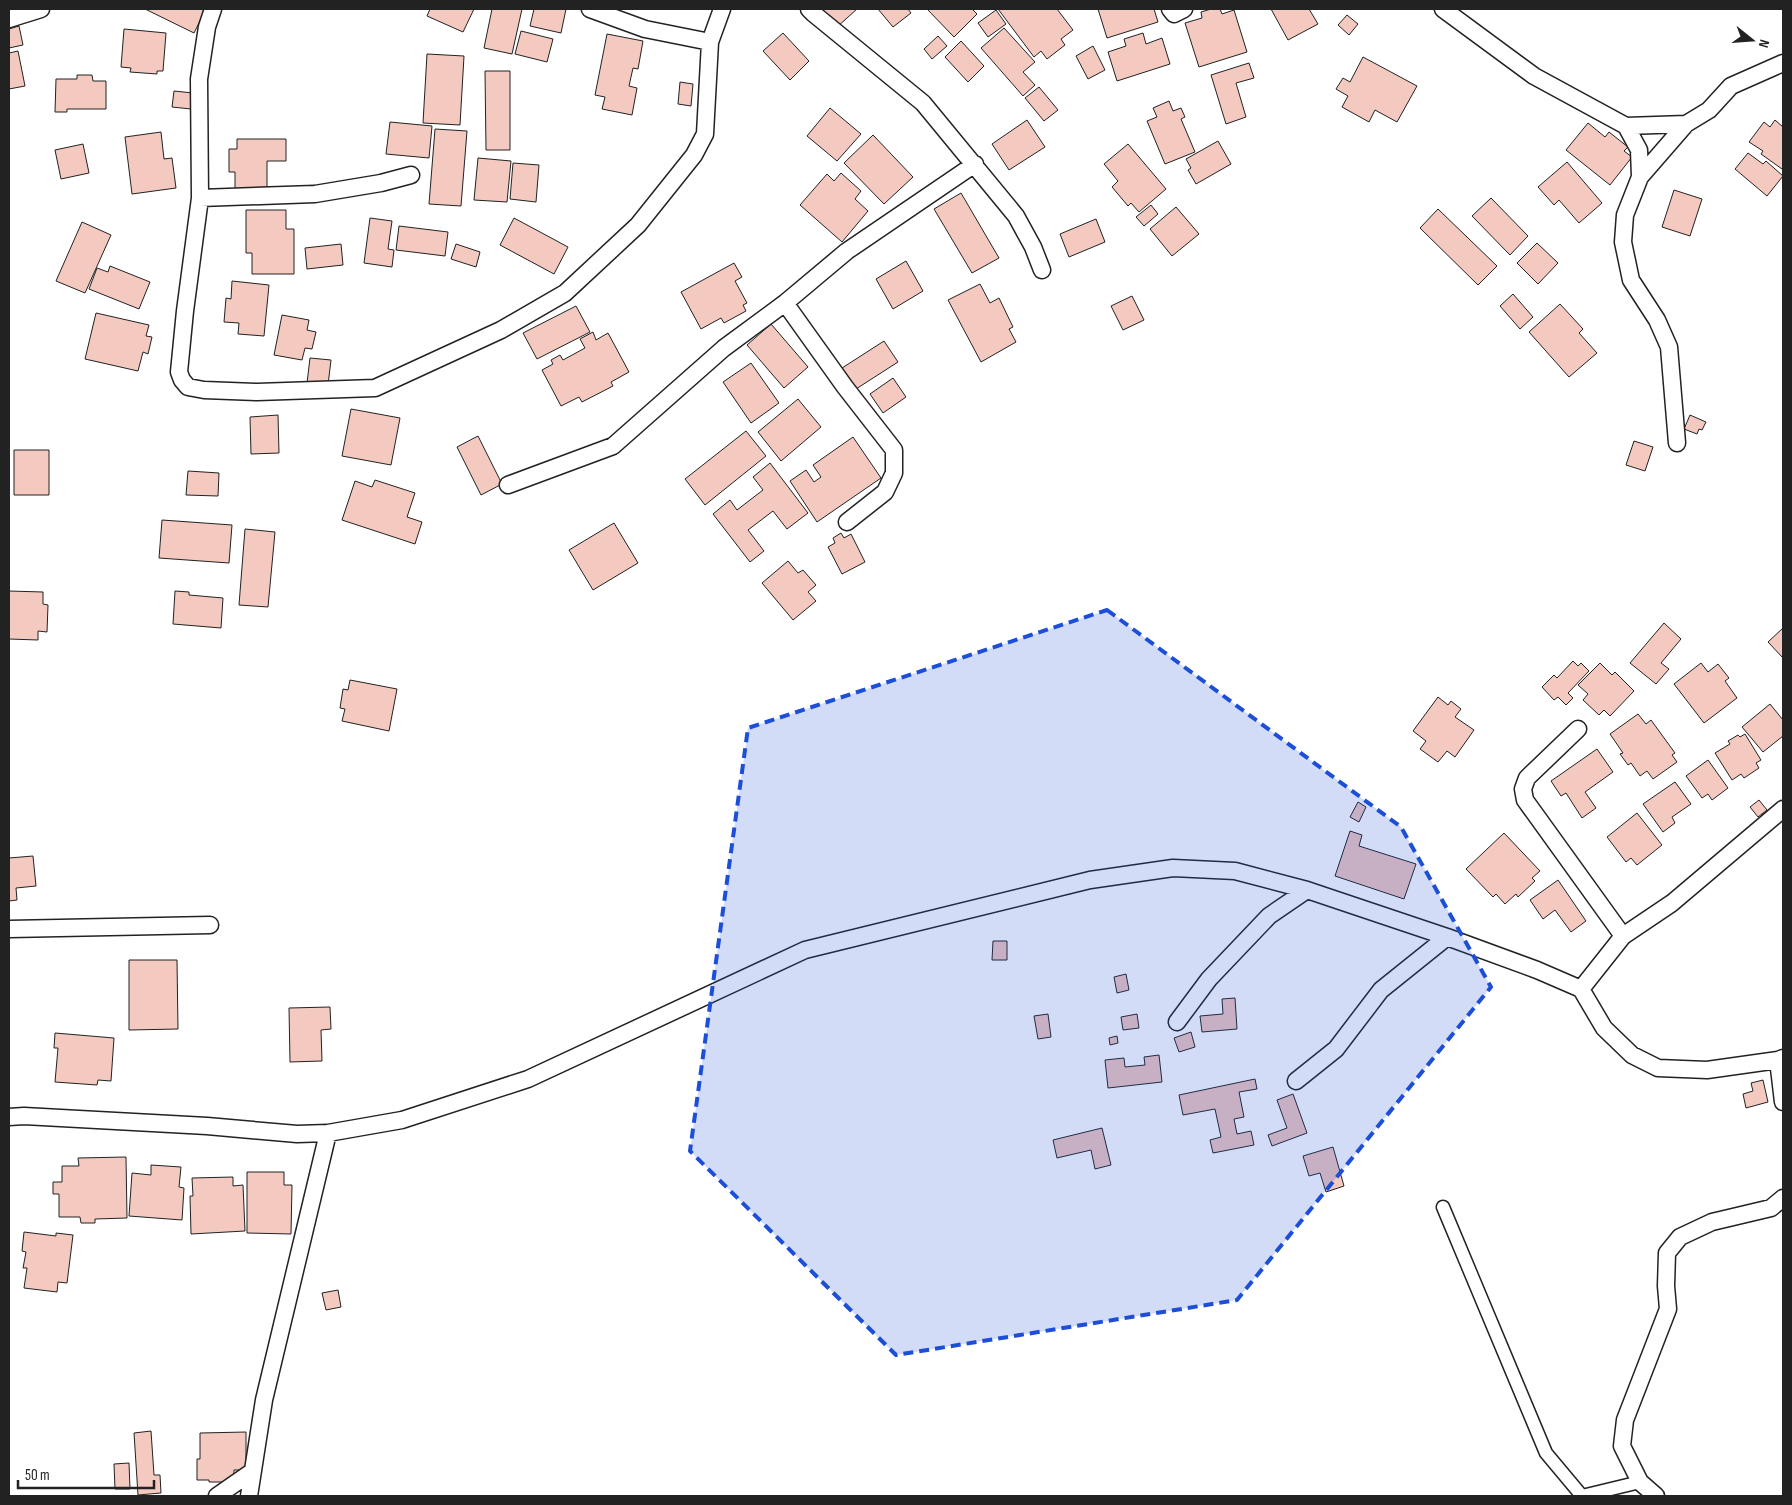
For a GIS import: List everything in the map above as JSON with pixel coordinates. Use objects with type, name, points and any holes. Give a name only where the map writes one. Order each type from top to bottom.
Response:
[{"type":"street","points":[[9,19],[41,9]]},
{"type":"street","points":[[213,9],[207,27],[199,79],[200,198],[179,372],[182,380],[188,387],[204,390],[258,392],[374,388],[501,330],[565,293],[638,225],[694,155],[705,134],[710,42],[722,9]]},
{"type":"street","points":[[590,9],[645,29],[710,42]]},
{"type":"street","points":[[809,9],[923,103],[1016,216],[1033,247],[1042,270]]},
{"type":"street","points":[[1170,9],[1174,14],[1184,9]]},
{"type":"street","points":[[1443,9],[1534,76],[1626,126],[1686,124]]},
{"type":"street","points":[[1677,443],[1669,347],[1657,320],[1631,280],[1623,242],[1625,215],[1640,177],[1686,124],[1709,110],[1731,86],[1783,64]]},
{"type":"street","points":[[1626,126],[1640,150],[1640,177]]},
{"type":"street","points":[[508,486],[613,446],[724,348],[785,303],[847,251],[975,164]]},
{"type":"street","points":[[200,198],[315,194],[381,183],[411,175]]},
{"type":"street","points":[[785,303],[845,387],[894,450],[894,473],[885,492],[847,522]]},
{"type":"street","points":[[1578,729],[1527,778],[1522,789],[1525,800],[1623,936]]},
{"type":"street","points":[[1581,989],[1623,936],[1672,903],[1783,809]]},
{"type":"street","points":[[9,1117],[24,1116],[206,1126],[297,1134],[328,1133],[402,1120],[528,1079],[796,954],[814,948],[1090,880],[1174,868],[1235,871],[1307,890],[1447,937],[1537,970],[1581,989],[1604,1028],[1632,1055],[1658,1068],[1707,1070],[1780,1059],[1783,1102]]},
{"type":"street","points":[[1177,1022],[1209,979],[1269,916],[1307,890]]},
{"type":"street","points":[[9,929],[210,925]]},
{"type":"street","points":[[1296,1081],[1336,1049],[1381,990],[1447,937]]},
{"type":"street","points":[[249,1496],[264,1400],[328,1133]]},
{"type":"street","points":[[1656,1496],[1640,1482],[1622,1446],[1625,1420],[1668,1309],[1666,1286],[1667,1253],[1680,1237],[1688,1233],[1712,1222],[1771,1208],[1783,1198]]},
{"type":"street","points":[[1443,1207],[1546,1454],[1582,1496],[1640,1482]]},
{"type":"street","points":[[217,1496],[253,1471]]},
{"type":"highlighted area","points":[[1107,610],[1401,827],[1491,987],[1237,1300],[896,1355],[690,1151],[748,728]]},
{"type":"building","points":[[145,9],[206,9],[194,33]]},
{"type":"building","points":[[430,9],[474,9],[463,32],[427,16]]},
{"type":"building","points":[[492,9],[522,9],[512,54],[484,48]]},
{"type":"building","points":[[534,9],[566,9],[561,33],[530,26]]},
{"type":"building","points":[[821,9],[857,9],[837,27]]},
{"type":"building","points":[[878,9],[908,9],[911,13],[893,27]]},
{"type":"building","points":[[927,9],[972,9],[977,14],[954,37]]},
{"type":"building","points":[[998,9],[1057,9],[1073,30],[1061,39],[1065,45],[1047,59],[1041,51],[1034,57]]},
{"type":"building","points":[[1098,9],[1154,9],[1158,22],[1107,38]]},
{"type":"building","points":[[1220,9],[1222,14],[1234,10],[1247,52],[1199,67],[1185,23],[1202,18],[1201,12]]},
{"type":"building","points":[[1271,9],[1309,9],[1318,24],[1288,40]]},
{"type":"building","points":[[996,10],[1006,24],[988,37],[978,23]]},
{"type":"building","points":[[1347,15],[1358,24],[1349,35],[1338,25]]},
{"type":"building","points":[[19,26],[23,45],[9,48],[9,29]]},
{"type":"building","points":[[1004,28],[1035,62],[1023,72],[1035,85],[1023,96],[981,48]]},
{"type":"building","points":[[124,29],[166,33],[163,71],[157,71],[157,74],[130,72],[131,68],[121,67]]},
{"type":"building","points":[[521,31],[553,39],[547,62],[515,54]]},
{"type":"building","points":[[783,33],[809,61],[790,80],[763,51]]},
{"type":"building","points":[[1143,33],[1146,44],[1162,38],[1170,64],[1117,81],[1108,52],[1126,46],[1124,39]]},
{"type":"building","points":[[607,34],[643,41],[638,69],[633,68],[629,86],[637,88],[632,115],[602,109],[605,97],[595,95]]},
{"type":"building","points":[[938,36],[947,46],[932,59],[924,49]]},
{"type":"building","points":[[961,41],[984,66],[968,82],[945,57]]},
{"type":"building","points":[[1093,46],[1105,70],[1088,79],[1076,56]]},
{"type":"building","points":[[18,51],[25,86],[9,89],[9,53]]},
{"type":"building","points":[[427,54],[464,56],[460,125],[423,123]]},
{"type":"building","points":[[1363,57],[1417,86],[1397,122],[1375,110],[1369,122],[1342,107],[1348,96],[1336,89],[1343,78],[1350,82]]},
{"type":"building","points":[[1249,63],[1254,78],[1236,83],[1246,117],[1226,124],[1211,75]]},
{"type":"building","points":[[485,71],[510,71],[510,150],[486,150]]},
{"type":"building","points":[[77,75],[92,75],[93,81],[106,81],[106,109],[67,109],[67,112],[55,112],[56,79],[77,79]]},
{"type":"building","points":[[680,82],[693,84],[691,106],[678,104]]},
{"type":"building","points":[[1039,87],[1058,110],[1044,121],[1025,98]]},
{"type":"building","points":[[174,91],[193,93],[191,109],[172,107]]},
{"type":"building","points":[[1169,101],[1173,111],[1181,108],[1185,117],[1181,119],[1195,152],[1165,164],[1147,121],[1157,117],[1153,108]]},
{"type":"building","points":[[830,108],[861,134],[837,161],[807,136]]},
{"type":"building","points":[[1027,120],[1045,147],[1009,170],[992,144]]},
{"type":"building","points":[[1775,120],[1783,127],[1782,169],[1761,154],[1763,151],[1749,142],[1764,122],[1770,127]]},
{"type":"building","points":[[390,122],[432,126],[429,158],[386,154]]},
{"type":"building","points":[[1588,123],[1605,137],[1609,132],[1628,147],[1624,151],[1632,157],[1610,185],[1566,150]]},
{"type":"building","points":[[435,129],[467,131],[461,206],[429,204]]},
{"type":"building","points":[[161,132],[164,159],[172,158],[176,188],[132,194],[125,137]]},
{"type":"building","points":[[873,135],[913,177],[884,204],[844,163]]},
{"type":"building","points":[[237,139],[286,139],[286,161],[267,161],[267,190],[235,190],[235,172],[229,172],[229,149],[237,149]]},
{"type":"building","points":[[1218,141],[1231,164],[1196,184],[1188,170],[1191,168],[1186,159]]},
{"type":"building","points":[[83,144],[89,173],[61,179],[55,150]]},
{"type":"building","points":[[1128,144],[1166,189],[1139,212],[1131,203],[1128,206],[1112,187],[1118,181],[1104,164]]},
{"type":"building","points":[[1748,153],[1763,164],[1766,161],[1783,176],[1767,196],[1735,169]]},
{"type":"building","points":[[478,158],[511,161],[507,202],[474,200]]},
{"type":"building","points":[[1567,162],[1602,203],[1579,223],[1559,200],[1554,205],[1538,187]]},
{"type":"building","points":[[513,163],[539,165],[536,202],[510,199]]},
{"type":"building","points":[[841,173],[861,191],[855,199],[868,211],[842,242],[800,205],[827,174],[834,181]]},
{"type":"building","points":[[1674,190],[1702,199],[1690,236],[1662,227]]},
{"type":"building","points":[[961,193],[999,258],[972,273],[934,209]]},
{"type":"building","points":[[1491,198],[1528,236],[1510,255],[1472,216]]},
{"type":"building","points":[[1151,205],[1158,214],[1144,226],[1136,217]]},
{"type":"building","points":[[1176,207],[1199,234],[1172,256],[1150,229]]},
{"type":"building","points":[[1438,209],[1497,266],[1478,285],[1420,228]]},
{"type":"building","points":[[246,210],[286,210],[286,229],[294,229],[294,274],[252,274],[252,253],[246,253]]},
{"type":"building","points":[[370,218],[392,221],[388,249],[394,250],[392,267],[364,263]]},
{"type":"building","points":[[514,218],[568,247],[554,274],[500,245]]},
{"type":"building","points":[[1096,219],[1105,242],[1069,257],[1060,234]]},
{"type":"building","points":[[82,222],[111,235],[85,293],[56,281]]},
{"type":"building","points":[[399,226],[448,232],[445,256],[396,250]]},
{"type":"building","points":[[1537,243],[1558,263],[1538,284],[1517,263]]},
{"type":"building","points":[[341,244],[343,265],[307,269],[305,248]]},
{"type":"building","points":[[456,244],[480,252],[476,267],[451,259]]},
{"type":"building","points":[[906,261],[923,291],[893,309],[876,279]]},
{"type":"building","points":[[734,263],[742,277],[735,281],[747,303],[743,305],[746,311],[724,323],[721,318],[701,329],[681,292]]},
{"type":"building","points":[[110,266],[150,282],[139,309],[89,289],[97,268],[108,272]]},
{"type":"building","points":[[232,281],[269,285],[264,336],[238,334],[239,323],[224,322],[226,298],[231,299]]},
{"type":"building","points":[[980,284],[990,303],[999,298],[1013,327],[1009,329],[1016,342],[981,362],[948,300]]},
{"type":"building","points":[[1513,294],[1533,317],[1520,329],[1500,306]]},
{"type":"building","points":[[1132,296],[1144,320],[1123,330],[1111,306]]},
{"type":"building","points":[[1560,304],[1583,329],[1579,333],[1597,353],[1569,377],[1529,332]]},
{"type":"building","points":[[576,306],[590,332],[537,359],[523,333]]},
{"type":"building","points":[[96,313],[149,325],[146,336],[152,337],[148,354],[143,352],[138,371],[85,359]]},
{"type":"building","points":[[282,315],[309,320],[307,330],[316,332],[312,349],[305,348],[302,360],[274,355]]},
{"type":"building","points":[[771,324],[808,367],[784,388],[747,345]]},
{"type":"building","points":[[593,332],[596,340],[608,333],[629,372],[611,382],[613,386],[582,402],[579,397],[561,406],[542,370],[553,364],[551,360],[560,355],[563,360],[585,348],[580,339]]},
{"type":"building","points":[[884,341],[898,362],[856,389],[842,368]]},
{"type":"building","points":[[310,358],[331,360],[328,385],[307,383]]},
{"type":"building","points":[[751,363],[779,403],[751,423],[723,382]]},
{"type":"building","points":[[893,378],[906,397],[883,413],[870,394]]},
{"type":"building","points":[[798,399],[821,427],[781,461],[758,432]]},
{"type":"building","points":[[351,409],[400,418],[391,465],[342,456]]},
{"type":"building","points":[[278,415],[279,453],[251,454],[250,417]]},
{"type":"building","points":[[1690,415],[1706,422],[1702,430],[1699,429],[1697,434],[1684,429]]},
{"type":"building","points":[[746,431],[766,456],[705,505],[685,479]]},
{"type":"building","points":[[478,436],[502,484],[481,495],[457,447]]},
{"type":"building","points":[[853,437],[881,478],[817,522],[790,481],[806,470],[814,482],[821,477],[813,465]]},
{"type":"building","points":[[1634,441],[1653,447],[1645,471],[1626,465]]},
{"type":"building","points":[[14,450],[49,450],[49,495],[14,495]]},
{"type":"building","points":[[770,463],[808,513],[787,529],[773,511],[748,530],[764,551],[750,562],[713,514],[730,500],[737,510],[763,490],[753,477]]},
{"type":"building","points":[[188,471],[219,473],[218,496],[186,495]]},
{"type":"building","points":[[375,480],[415,493],[407,517],[422,522],[415,544],[342,520],[355,481],[372,487]]},
{"type":"building","points":[[162,520],[232,525],[229,563],[159,558]]},
{"type":"building","points":[[614,523],[638,563],[593,590],[569,550]]},
{"type":"building","points":[[245,529],[275,532],[268,607],[239,605]]},
{"type":"building","points":[[841,533],[844,538],[851,534],[865,562],[842,574],[828,547],[835,543],[833,538]]},
{"type":"building","points":[[788,561],[798,573],[803,570],[816,585],[808,592],[816,601],[793,620],[762,583]]},
{"type":"building","points":[[9,591],[43,592],[43,604],[48,605],[47,632],[38,631],[38,640],[9,639]]},
{"type":"building","points":[[175,591],[189,592],[189,595],[223,598],[221,628],[173,624]]},
{"type":"building","points":[[1664,623],[1681,639],[1661,663],[1669,669],[1656,684],[1630,663]]},
{"type":"building","points":[[1783,628],[1783,658],[1768,642]]},
{"type":"building","points":[[1573,661],[1578,666],[1581,663],[1589,671],[1568,693],[1573,698],[1566,705],[1558,697],[1554,700],[1542,687],[1554,675],[1557,678]]},
{"type":"building","points":[[1600,663],[1612,675],[1615,672],[1634,691],[1610,716],[1604,710],[1599,715],[1583,700],[1588,694],[1578,685]]},
{"type":"building","points":[[1701,663],[1708,672],[1718,664],[1729,678],[1725,681],[1737,698],[1704,723],[1674,684]]},
{"type":"building","points":[[350,680],[397,689],[389,731],[342,721],[345,709],[340,708],[343,689],[348,690]]},
{"type":"building","points":[[1438,697],[1448,705],[1451,701],[1461,709],[1455,717],[1474,730],[1455,757],[1447,751],[1438,762],[1420,749],[1426,741],[1413,731]]},
{"type":"building","points":[[1770,704],[1783,720],[1783,736],[1763,752],[1742,727]]},
{"type":"building","points":[[1638,714],[1646,724],[1651,720],[1675,753],[1672,755],[1677,762],[1653,779],[1647,771],[1640,776],[1631,763],[1628,765],[1620,754],[1623,753],[1610,734]]},
{"type":"building","points":[[1745,734],[1761,760],[1756,763],[1759,768],[1744,778],[1741,774],[1732,780],[1715,753],[1730,744],[1728,741],[1738,735],[1740,737]]},
{"type":"building","points":[[1597,749],[1613,772],[1585,792],[1596,808],[1582,818],[1566,793],[1561,796],[1551,781]]},
{"type":"building","points":[[1708,760],[1728,788],[1712,800],[1708,794],[1702,798],[1686,776]]},
{"type":"building","points":[[1675,782],[1691,804],[1672,817],[1675,823],[1663,832],[1643,804]]},
{"type":"building","points":[[1759,800],[1767,810],[1758,817],[1750,807]]},
{"type":"building","points":[[1358,802],[1366,807],[1359,822],[1350,817]]},
{"type":"building","points":[[1637,813],[1662,845],[1637,865],[1631,858],[1626,862],[1607,837]]},
{"type":"building","points":[[1350,831],[1362,835],[1359,846],[1416,864],[1404,899],[1335,876]]},
{"type":"building","points":[[1504,833],[1540,871],[1532,878],[1535,881],[1518,897],[1516,894],[1505,904],[1496,894],[1493,897],[1466,869]]},
{"type":"building","points":[[33,856],[36,886],[16,888],[17,900],[9,901],[9,858]]},
{"type":"building","points":[[1558,880],[1586,921],[1571,932],[1555,910],[1543,919],[1530,900]]},
{"type":"building","points":[[993,941],[1007,941],[1007,960],[992,960]]},
{"type":"building","points":[[129,960],[177,960],[178,1029],[129,1030]]},
{"type":"building","points":[[1126,974],[1129,990],[1117,993],[1114,977]]},
{"type":"building","points":[[1235,998],[1237,1029],[1202,1032],[1200,1016],[1223,1014],[1222,999]]},
{"type":"building","points":[[330,1007],[331,1029],[321,1030],[322,1061],[290,1062],[289,1008]]},
{"type":"building","points":[[1048,1014],[1051,1037],[1038,1039],[1034,1016]]},
{"type":"building","points":[[1137,1014],[1139,1028],[1123,1030],[1121,1017]]},
{"type":"building","points":[[1191,1032],[1195,1047],[1179,1052],[1174,1038]]},
{"type":"building","points":[[55,1033],[114,1038],[111,1081],[98,1080],[97,1085],[55,1082],[58,1048],[54,1048]]},
{"type":"building","points":[[1117,1036],[1118,1043],[1110,1045],[1109,1038]]},
{"type":"building","points":[[1159,1055],[1162,1082],[1108,1088],[1105,1060],[1124,1058],[1125,1067],[1145,1065],[1144,1057]]},
{"type":"building","points":[[1255,1079],[1257,1089],[1239,1092],[1244,1117],[1234,1119],[1237,1134],[1251,1131],[1254,1145],[1213,1153],[1210,1140],[1221,1137],[1215,1109],[1183,1115],[1179,1095]]},
{"type":"building","points":[[1763,1080],[1768,1102],[1746,1108],[1743,1094],[1753,1091],[1751,1083]]},
{"type":"building","points":[[1293,1094],[1307,1133],[1272,1146],[1268,1135],[1287,1128],[1277,1100]]},
{"type":"building","points":[[1102,1128],[1111,1165],[1095,1169],[1091,1150],[1057,1158],[1053,1140]]},
{"type":"building","points":[[1333,1147],[1344,1186],[1326,1192],[1320,1173],[1309,1176],[1303,1156]]},
{"type":"building","points":[[126,1157],[127,1218],[95,1219],[95,1223],[81,1223],[80,1217],[59,1217],[59,1194],[53,1194],[53,1182],[62,1182],[62,1166],[79,1166],[78,1158]]},
{"type":"building","points":[[151,1165],[181,1167],[179,1187],[184,1188],[182,1220],[129,1216],[132,1173],[151,1175]]},
{"type":"building","points":[[247,1172],[284,1172],[284,1185],[292,1185],[291,1234],[247,1233]]},
{"type":"building","points":[[233,1177],[233,1186],[243,1185],[245,1231],[191,1234],[190,1196],[193,1196],[192,1178]]},
{"type":"building","points":[[24,1232],[56,1236],[56,1233],[73,1235],[67,1283],[58,1282],[57,1292],[24,1288],[27,1268],[23,1268],[26,1252],[22,1251]]},
{"type":"building","points":[[338,1290],[341,1307],[326,1310],[322,1293]]},
{"type":"building","points":[[151,1431],[154,1475],[160,1475],[161,1493],[138,1495],[134,1433]]},
{"type":"building","points":[[246,1432],[246,1470],[234,1470],[234,1482],[197,1480],[197,1459],[200,1459],[200,1433]]},
{"type":"building","points":[[129,1463],[130,1489],[115,1489],[114,1464]]}]
